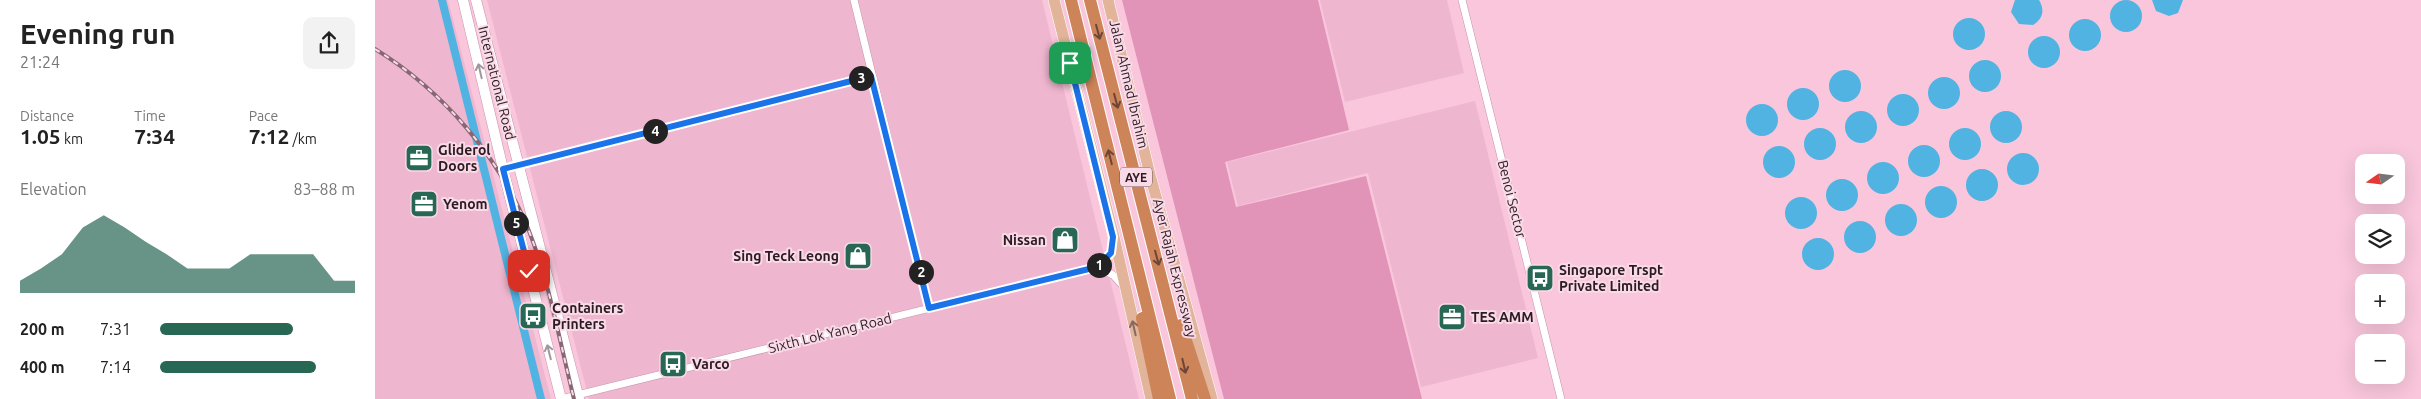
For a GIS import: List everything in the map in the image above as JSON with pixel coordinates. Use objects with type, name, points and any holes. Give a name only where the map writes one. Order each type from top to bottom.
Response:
[{"type":"highway","name":"AYE","points":[[1071,0],[1170,399]]},
{"type":"highway","name":"Ayer Rajah Expressway","points":[[1090,0],[1192,399]]},
{"type":"highway","points":[[1126,221],[1135,288],[1159,399]]},
{"type":"highway","points":[[1168,301],[1176,311],[1205,399]]},
{"type":"main road","name":"International Road","points":[[463,0],[561,399]]},
{"type":"main road","name":"International Road","points":[[476,0],[578,397]]},
{"type":"main road","points":[[1054,0],[1151,399]]},
{"type":"main road","name":"Jalan Ahmad Ibrahim","points":[[1108,0],[1150,175],[1212,399]]},
{"type":"street","points":[[853,0],[929,308]]},
{"type":"street","name":"Benoi Sector","points":[[1462,0],[1561,399]]},
{"type":"street","points":[[503,169],[871,76]]},
{"type":"street","points":[[1113,237],[1111,253],[1097,267],[1113,275],[1125,288]]},
{"type":"street","name":"Sixth Lok Yang Road","points":[[561,399],[578,397],[1097,267]]},
{"type":"shaded area","points":[[375,0],[448,0],[551,399],[375,399]]},
{"type":"shaded area","points":[[487,0],[1042,0],[1139,399],[589,399]]},
{"type":"shaded area","points":[[1122,0],[1318,0],[1349,130],[1225,162],[1236,207],[1366,176],[1422,399],[1224,399]]},
{"type":"shaded area","points":[[1320,0],[1447,0],[1464,73],[1345,102]]},
{"type":"shaded area","points":[[1475,101],[1538,358],[1421,387],[1368,173],[1238,206],[1227,162]]},
{"type":"water","points":[[2015,0],[2039,0],[2042,14],[2039,20],[2033,25],[2019,24],[2011,12]]},
{"type":"water","points":[[2126,0],[2132,1],[2137,5],[2141,10],[2141,22],[2137,27],[2132,31],[2126,32],[2120,31],[2115,27],[2111,22],[2110,16],[2111,10],[2115,5],[2120,1]]},
{"type":"water","points":[[2152,0],[2183,0],[2178,13],[2169,16],[2156,11]]},
{"type":"water","points":[[1969,18],[1975,19],[1980,23],[1984,28],[1984,40],[1980,45],[1975,49],[1969,50],[1963,49],[1958,45],[1954,40],[1953,34],[1954,28],[1958,23],[1963,19]]},
{"type":"water","points":[[2085,19],[2091,20],[2096,24],[2100,29],[2100,41],[2096,46],[2091,50],[2085,51],[2079,50],[2074,46],[2070,41],[2069,35],[2070,29],[2074,24],[2079,20]]},
{"type":"water","points":[[2044,36],[2050,37],[2055,41],[2059,46],[2059,58],[2055,63],[2050,67],[2044,68],[2038,67],[2033,63],[2029,58],[2028,52],[2029,46],[2033,41],[2038,37]]},
{"type":"water","points":[[1985,60],[1991,61],[1996,65],[2000,70],[2000,82],[1996,87],[1991,91],[1985,92],[1979,91],[1974,87],[1970,82],[1969,76],[1970,70],[1974,65],[1979,61]]},
{"type":"water","points":[[1845,70],[1851,71],[1856,75],[1860,80],[1860,92],[1856,97],[1851,101],[1845,102],[1839,101],[1834,97],[1830,92],[1829,86],[1830,80],[1834,75],[1839,71]]},
{"type":"water","points":[[1944,77],[1950,78],[1955,82],[1959,87],[1959,99],[1955,104],[1950,108],[1944,109],[1938,108],[1933,104],[1929,99],[1928,93],[1929,87],[1933,82],[1938,78]]},
{"type":"water","points":[[1803,88],[1809,89],[1814,93],[1818,98],[1818,110],[1814,115],[1809,119],[1803,120],[1797,119],[1792,115],[1788,110],[1787,104],[1788,98],[1792,93],[1797,89]]},
{"type":"water","points":[[1903,94],[1909,95],[1914,99],[1918,104],[1918,116],[1914,121],[1909,125],[1903,126],[1897,125],[1892,121],[1888,116],[1887,110],[1888,104],[1892,99],[1897,95]]},
{"type":"water","points":[[1762,104],[1768,105],[1773,109],[1777,114],[1777,126],[1773,131],[1768,135],[1762,136],[1756,135],[1751,131],[1747,126],[1746,120],[1747,114],[1751,109],[1756,105]]},
{"type":"water","points":[[1861,111],[1867,112],[1872,116],[1876,121],[1876,133],[1872,138],[1867,142],[1861,143],[1855,142],[1850,138],[1846,133],[1845,127],[1846,121],[1850,116],[1855,112]]},
{"type":"water","points":[[2006,111],[2012,112],[2017,116],[2021,121],[2021,133],[2017,138],[2012,142],[2006,143],[2000,142],[1995,138],[1991,133],[1990,127],[1991,121],[1995,116],[2000,112]]},
{"type":"water","points":[[1820,128],[1826,129],[1831,133],[1835,138],[1835,150],[1831,155],[1826,159],[1820,160],[1814,159],[1809,155],[1805,150],[1804,144],[1805,138],[1809,133],[1814,129]]},
{"type":"water","points":[[1965,128],[1971,129],[1976,133],[1980,138],[1980,150],[1976,155],[1971,159],[1965,160],[1959,159],[1954,155],[1950,150],[1949,144],[1950,138],[1954,133],[1959,129]]},
{"type":"water","points":[[1924,145],[1930,146],[1935,150],[1939,155],[1939,167],[1935,172],[1930,176],[1924,177],[1918,176],[1913,172],[1909,167],[1908,161],[1909,155],[1913,150],[1918,146]]},
{"type":"water","points":[[1779,146],[1785,147],[1790,151],[1794,156],[1794,168],[1790,173],[1785,177],[1779,178],[1773,177],[1768,173],[1764,168],[1763,162],[1764,156],[1768,151],[1773,147]]},
{"type":"water","points":[[2023,153],[2029,154],[2034,158],[2038,163],[2038,175],[2034,180],[2029,184],[2023,185],[2017,184],[2012,180],[2008,175],[2007,169],[2008,163],[2012,158],[2017,154]]},
{"type":"water","points":[[1883,162],[1889,163],[1894,167],[1898,172],[1898,184],[1894,189],[1889,193],[1883,194],[1877,193],[1872,189],[1868,184],[1867,178],[1868,172],[1872,167],[1877,163]]},
{"type":"water","points":[[1982,169],[1988,170],[1993,174],[1997,179],[1997,191],[1993,196],[1988,200],[1982,201],[1976,200],[1971,196],[1967,191],[1966,185],[1967,179],[1971,174],[1976,170]]},
{"type":"water","points":[[1842,179],[1848,180],[1853,184],[1857,189],[1857,201],[1853,206],[1848,210],[1842,211],[1836,210],[1831,206],[1827,201],[1826,195],[1827,189],[1831,184],[1836,180]]},
{"type":"water","points":[[1941,186],[1947,187],[1952,191],[1956,196],[1956,208],[1952,213],[1947,217],[1941,218],[1935,217],[1930,213],[1926,208],[1925,202],[1926,196],[1930,191],[1935,187]]},
{"type":"water","points":[[1801,197],[1807,198],[1812,202],[1816,207],[1816,219],[1812,224],[1807,228],[1801,229],[1795,228],[1790,224],[1786,219],[1785,213],[1786,207],[1790,202],[1795,198]]},
{"type":"water","points":[[1901,204],[1907,205],[1912,209],[1916,214],[1916,226],[1912,231],[1907,235],[1901,236],[1895,235],[1890,231],[1886,226],[1885,220],[1886,214],[1890,209],[1895,205]]},
{"type":"water","points":[[1860,221],[1866,222],[1871,226],[1875,231],[1875,243],[1871,248],[1866,252],[1860,253],[1854,252],[1849,248],[1845,243],[1844,237],[1845,231],[1849,226],[1854,222]]},
{"type":"water","points":[[1818,238],[1824,239],[1829,243],[1833,248],[1833,260],[1829,265],[1824,269],[1818,270],[1812,269],[1807,265],[1803,260],[1802,254],[1803,248],[1807,243],[1812,239]]},
{"type":"waterway","points":[[442,0],[541,399]]},
{"type":"railway","points":[[375,49],[400,66],[446,105],[485,152],[517,203],[529,231],[549,293],[574,399]]},
{"type":"place","name":"Gliderol Doors","points":[[419,158]]},
{"type":"place","name":"Yenom","points":[[424,204]]},
{"type":"place","name":"Nissan","points":[[1065,240]]},
{"type":"place","name":"Sing Teck Leong","points":[[858,256]]},
{"type":"place","name":"Singapore Trspt Private Limited","points":[[1540,278]]},
{"type":"place","name":"Containers Printers","points":[[533,316]]},
{"type":"place","name":"TES AMM","points":[[1452,317]]},
{"type":"place","name":"Varco","points":[[673,364]]},
{"type":"route","points":[[529,271],[503,169],[871,76],[929,308],[1097,267],[1111,253],[1113,237],[1070,63]]}]
